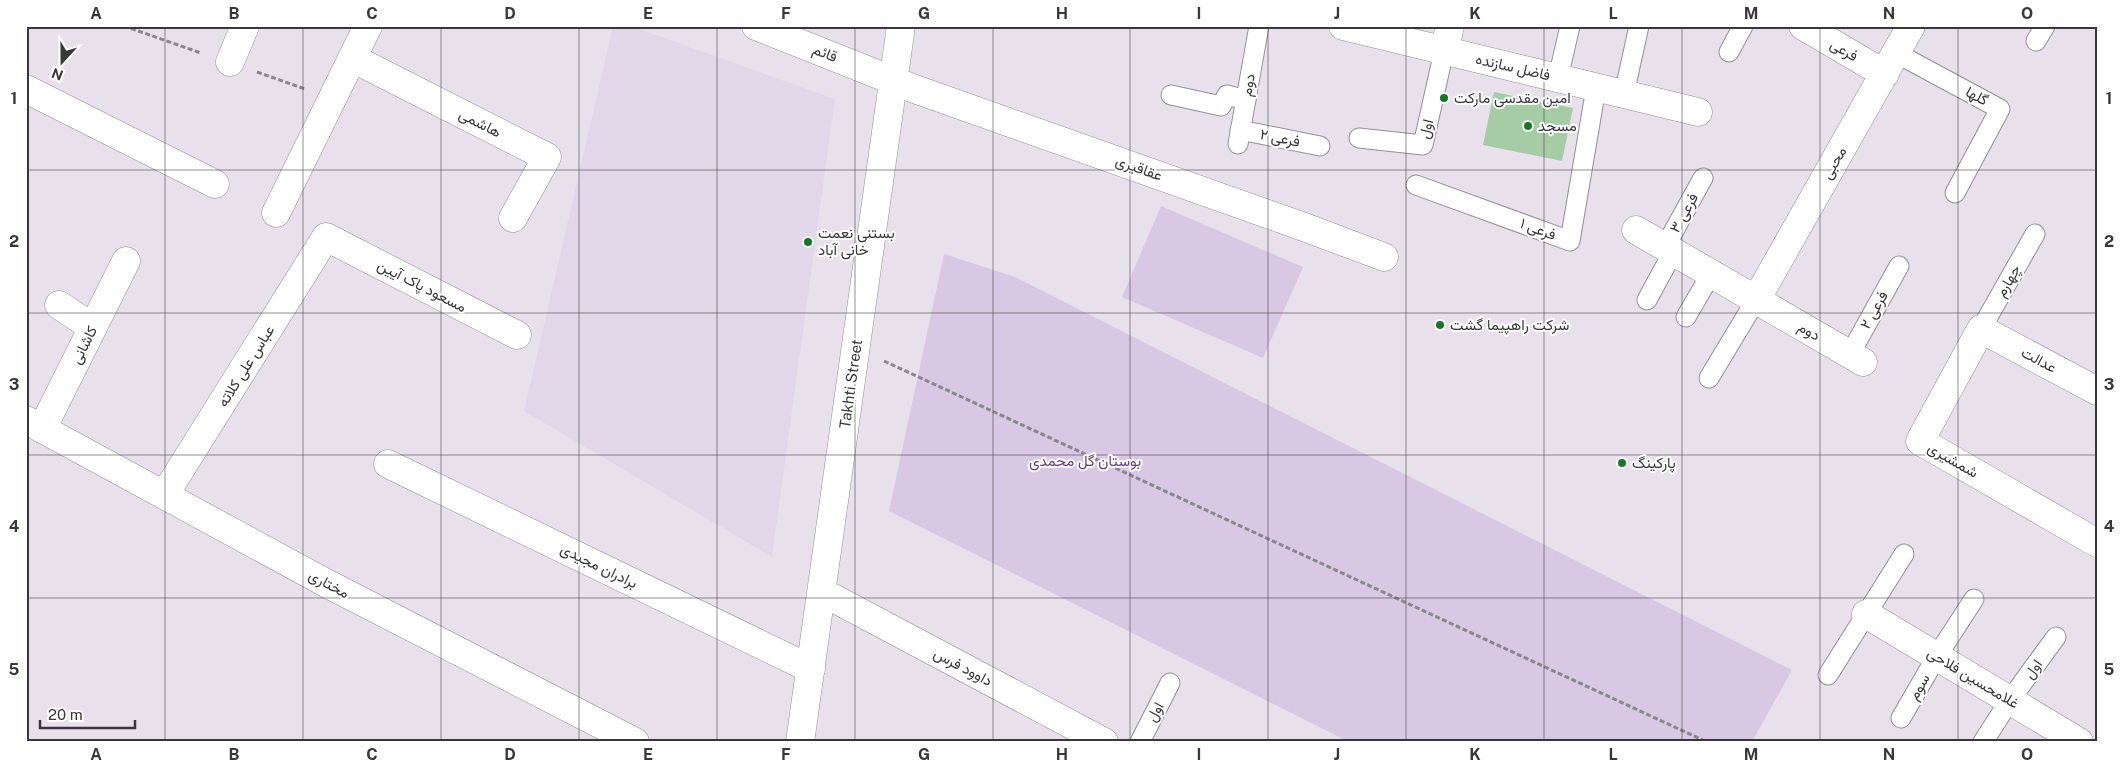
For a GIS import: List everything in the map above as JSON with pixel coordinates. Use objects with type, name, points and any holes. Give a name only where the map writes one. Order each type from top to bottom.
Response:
[{"type":"street","points":[[230,62],[245,26]]},
{"type":"street","points":[[276,213],[368,26]]},
{"type":"street","name":"قائم","points":[[756,26],[894,80]]},
{"type":"street","name":"Takhti Street","points":[[800,742],[901,26]]},
{"type":"street","name":"فاضل سازنده","points":[[1342,26],[1447,38],[1558,78],[1698,112]]},
{"type":"street","name":"فرعی","points":[[1803,26],[1890,63]]},
{"type":"street","name":"محبی","points":[[1756,300],[1911,26]]},
{"type":"street","name":"هاشمی","points":[[352,58],[547,157],[514,218]]},
{"type":"street","name":"عقاقیری","points":[[894,80],[1384,257]]},
{"type":"street","points":[[26,89],[215,184]]},
{"type":"street","points":[[1636,230],[1756,300]]},
{"type":"street","name":"مسعود پاک آیین","points":[[326,237],[517,335]]},
{"type":"street","name":"عباس علی کلاته","points":[[165,494],[326,237]]},
{"type":"street","name":"کاشانی","points":[[34,424],[92,327],[126,262]]},
{"type":"street","name":"دوم","points":[[1756,300],[1856,358]]},
{"type":"street","points":[[59,305],[92,327]]},
{"type":"street","name":"عدالت","points":[[1981,328],[2097,391]]},
{"type":"street","name":"شمشیری","points":[[1981,328],[1920,441],[2097,543]]},
{"type":"street","name":"مختاری","points":[[34,424],[326,583],[635,742]]},
{"type":"street","name":"برادران مجیدی","points":[[388,464],[811,669]]},
{"type":"street","name":"داوود فرس","points":[[822,592],[1104,742]]},
{"type":"street","name":"غلامحسین فلاحی","points":[[1866,614],[2079,742]]},
{"type":"lane","name":"دوم","points":[[1239,137],[1259,26]]},
{"type":"lane","points":[[1558,78],[1570,26]]},
{"type":"lane","points":[[1624,94],[1638,26]]},
{"type":"lane","points":[[1728,52],[1743,26]]},
{"type":"lane","name":"اول","points":[[1359,138],[1423,145],[1447,38]]},
{"type":"lane","name":"گلها","points":[[1890,63],[2000,109],[1955,193]]},
{"type":"lane","name":"فرعی ۱","points":[[1416,185],[1570,241],[1596,88]]},
{"type":"lane","points":[[1172,95],[1221,106],[1227,95],[1246,100]]},
{"type":"lane","name":"فرعی ۲","points":[[1239,137],[1320,146]]},
{"type":"lane","name":"فرعی ۳","points":[[1669,249],[1703,178]]},
{"type":"lane","name":"چهارم","points":[[1981,328],[2035,234]]},
{"type":"lane","points":[[1646,300],[1669,249]]},
{"type":"lane","name":"فرعی ۲","points":[[1856,358],[1899,266]]},
{"type":"lane","points":[[1686,317],[1711,274]]},
{"type":"lane","points":[[1709,378],[1756,300]]},
{"type":"lane","points":[[1828,675],[1904,554]]},
{"type":"lane","points":[[1937,656],[1974,599]]},
{"type":"lane","name":"اول","points":[[2010,700],[2056,637]]},
{"type":"lane","name":"سوم","points":[[1901,718],[1937,656]]},
{"type":"lane","name":"اول","points":[[1140,742],[1170,683]]},
{"type":"lane","points":[[1983,742],[2010,700]]},
{"type":"path","points":[[856,348],[1707,742]]},
{"type":"shaded area","points":[[613,26],[631,26],[835,99],[772,557],[524,411]]},
{"type":"green space","points":[[1161,206],[1303,267],[1263,358],[1122,297]]},
{"type":"green space","name":"بوستان گل محمدی","points":[[944,254],[1015,277],[1792,670],[1752,742],[1349,742],[889,511]]},
{"type":"building","name":"مسجد","points":[[1494,92],[1573,108],[1562,161],[1483,145]]},
{"type":"place","name":"امین مقدسی مارکت","points":[[1444,98]]},
{"type":"place","name":"مسجد","points":[[1528,126]]},
{"type":"place","name":"بستنی نعمت خانی آباد","points":[[808,242]]},
{"type":"place","name":"شركت راهپيما گشت","points":[[1440,325]]},
{"type":"place","name":"پارکینگ","points":[[1622,463]]}]
